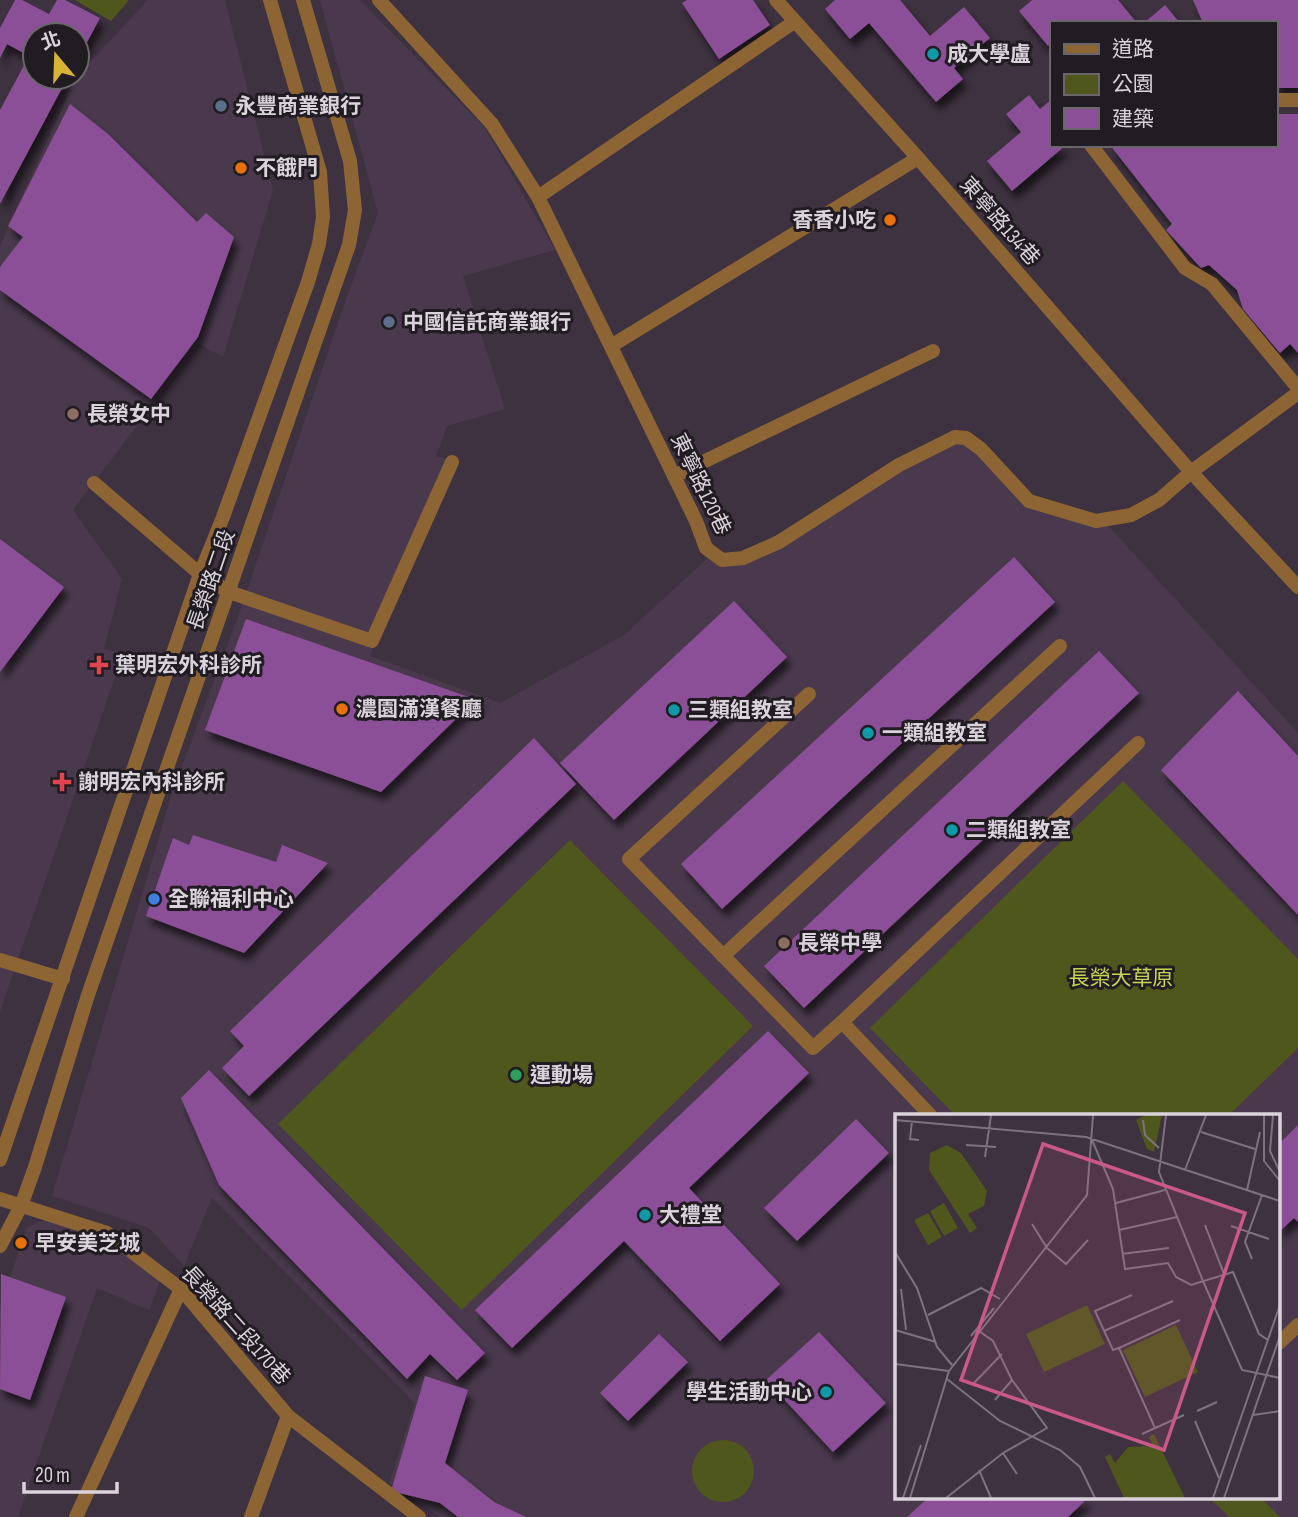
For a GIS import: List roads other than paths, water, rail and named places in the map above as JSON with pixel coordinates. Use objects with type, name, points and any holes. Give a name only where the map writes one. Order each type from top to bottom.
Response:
[{"type":"street","name":"長榮路二段","points":[[0,1160],[200,575],[308,282],[319,244],[323,217],[320,172],[270,0]]},
{"type":"street","name":"長榮路二段","points":[[0,1246],[21,1206],[88,995],[349,245],[355,210],[350,161],[303,0]]},
{"type":"street","name":"東寧路120巷","points":[[379,0],[492,124],[538,197],[674,476],[706,548],[722,559],[743,558],[779,542],[899,466],[955,437],[966,438],[981,449],[1029,501],[1096,522],[1131,515],[1159,500],[1191,472]]},
{"type":"street","name":"東寧路134巷","points":[[776,0],[918,158],[1191,472],[1298,587]]},
{"type":"street","points":[[538,197],[794,22]]},
{"type":"street","points":[[1277,100],[1298,100]]},
{"type":"street","points":[[1093,147],[1185,268],[1212,284],[1298,391],[1191,472]]},
{"type":"street","points":[[611,346],[918,158]]},
{"type":"street","points":[[674,476],[933,351]]},
{"type":"street","points":[[94,483],[200,575],[229,592],[372,642],[452,463]]},
{"type":"street","points":[[723,956],[1060,646]]},
{"type":"street","points":[[809,694],[629,859],[813,1048],[1138,743]]},
{"type":"street","points":[[0,960],[63,978]]},
{"type":"street","points":[[842,1022],[929,1114]]},
{"type":"street","name":"長榮路二段170巷","points":[[0,1199],[107,1233],[181,1289],[288,1416],[419,1517]]},
{"type":"street","points":[[76,1517],[181,1289]]},
{"type":"street","points":[[1280,1341],[1298,1325]]},
{"type":"street","points":[[251,1517],[288,1416]]},
{"type":"place","name":"成大學盧","points":[[933,54]]},
{"type":"place","name":"永豐商業銀行","points":[[221,106]]},
{"type":"place","name":"不餓門","points":[[241,168]]},
{"type":"place","name":"香香小吃","points":[[890,220]]},
{"type":"place","name":"中國信託商業銀行","points":[[389,322]]},
{"type":"place","name":"長榮女中","points":[[73,414]]},
{"type":"place","name":"葉明宏外科診所","points":[[99,665]]},
{"type":"place","name":"濃園滿漢餐廳","points":[[342,709]]},
{"type":"place","name":"三類組教室","points":[[674,710]]},
{"type":"place","name":"一類組教室","points":[[868,733]]},
{"type":"place","name":"謝明宏內科診所","points":[[62,782]]},
{"type":"place","name":"二類組教室","points":[[952,830]]},
{"type":"place","name":"全聯福利中心","points":[[154,899]]},
{"type":"place","name":"長榮中學","points":[[784,943]]},
{"type":"place","name":"運動場","points":[[516,1075]]},
{"type":"place","name":"大禮堂","points":[[645,1215]]},
{"type":"place","name":"早安美芝城","points":[[21,1243]]},
{"type":"place","name":"學生活動中心","points":[[826,1392]]},
{"type":"park label","name":"長榮大草原","points":[[1121,978]]}]
